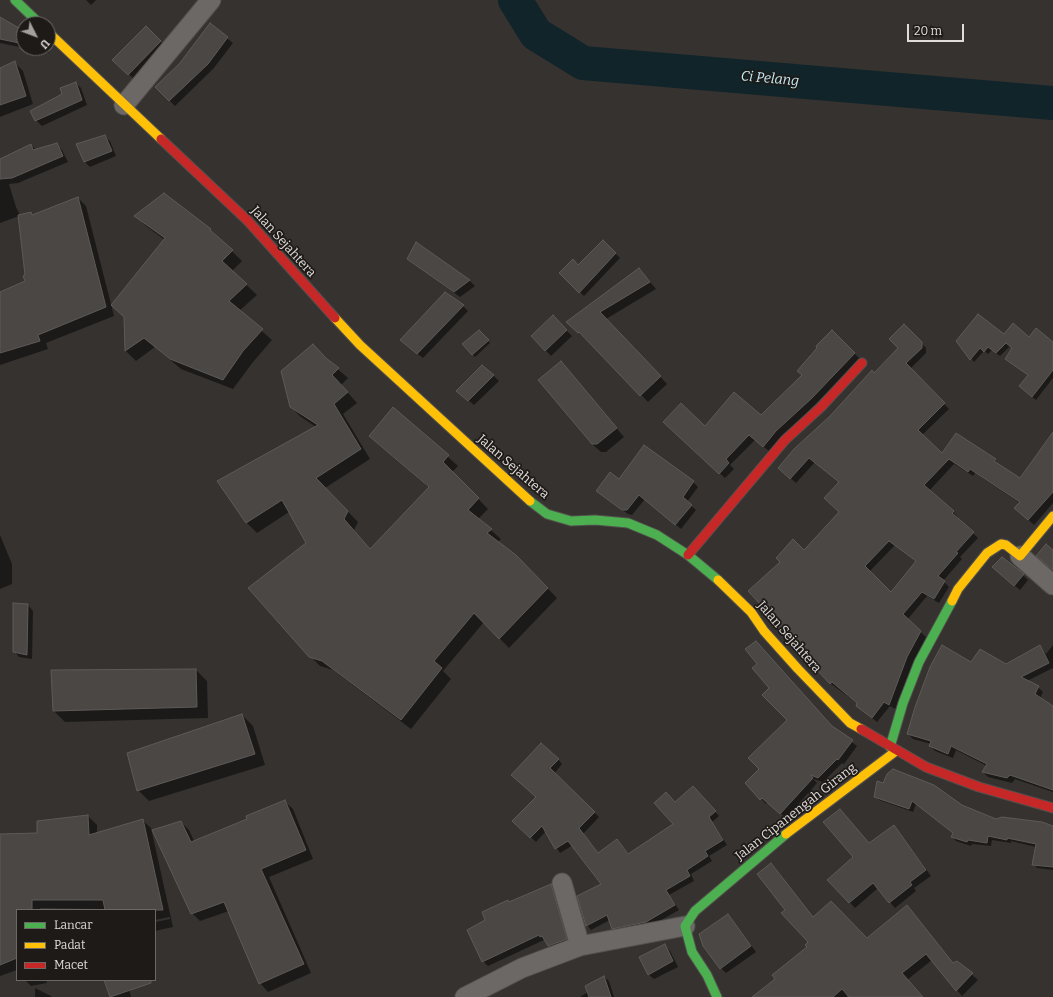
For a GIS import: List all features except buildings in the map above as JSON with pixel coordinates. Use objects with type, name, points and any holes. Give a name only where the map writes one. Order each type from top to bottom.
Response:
[{"type":"street","points":[[15,0],[32,16]]},
{"type":"street","points":[[124,105],[211,0]]},
{"type":"street","name":"Jalan Sejahtera","points":[[56,40],[248,221],[283,262],[360,345],[526,498],[548,514],[571,521],[594,520],[628,523],[657,535],[688,555],[730,590],[751,612],[764,631],[798,669],[850,723],[926,767],[979,787],[1053,808]]},
{"type":"street","points":[[688,555],[785,440],[821,407],[862,363]]},
{"type":"street","points":[[1020,556],[1053,516]]},
{"type":"street","points":[[893,749],[903,703],[919,662],[958,589],[987,553],[996,546],[1002,544],[1006,545],[1053,585]]},
{"type":"street","name":"Jalan Cipanengah Girang","points":[[685,926],[695,911],[772,844],[893,749]]},
{"type":"street","points":[[562,883],[580,946]]},
{"type":"street","points":[[466,997],[522,968],[580,946],[685,926],[692,952],[707,975],[717,997]]},
{"type":"waterway","name":"Ci Pelang","points":[[515,0],[536,34],[583,63],[1053,103]]},
{"type":"traffic: fast","points":[[15,0],[32,16]]},
{"type":"traffic: fast","points":[[530,501],[547,514],[571,521],[595,520],[628,523],[657,535],[688,555],[718,580]]},
{"type":"traffic: fast","points":[[890,747],[903,703],[919,662],[952,601]]},
{"type":"traffic: fast","points":[[717,997],[707,975],[692,952],[685,926],[695,911],[786,834]]},
{"type":"traffic: slow","points":[[56,40],[161,139]]},
{"type":"traffic: slow","points":[[335,318],[360,345],[530,501]]},
{"type":"traffic: slow","points":[[952,601],[958,589],[987,553],[1001,544],[1006,545],[1020,556],[1053,516]]},
{"type":"traffic: slow","points":[[718,580],[751,612],[764,631],[798,669],[850,723],[861,729]]},
{"type":"traffic: slow","points":[[786,834],[896,751]]},
{"type":"traffic: jam","points":[[161,139],[248,221],[335,318]]},
{"type":"traffic: jam","points":[[688,555],[785,440],[821,407],[862,363]]},
{"type":"traffic: jam","points":[[861,729],[926,767],[979,787],[1053,808]]}]
